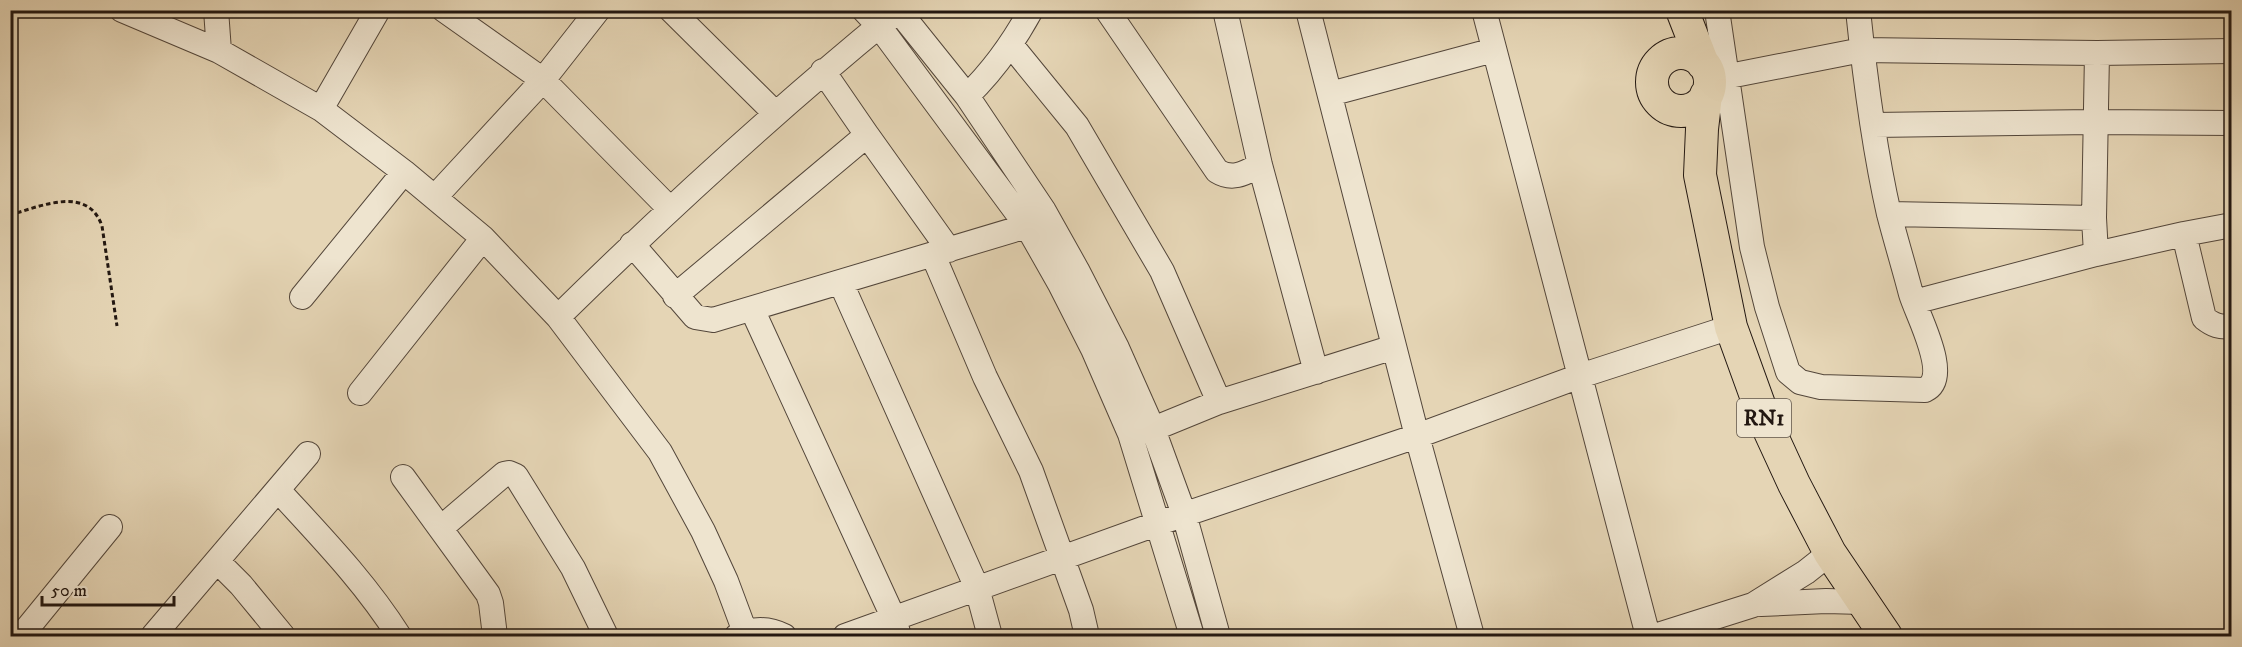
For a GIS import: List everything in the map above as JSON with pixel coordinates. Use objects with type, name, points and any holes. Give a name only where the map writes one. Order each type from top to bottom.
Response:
[{"type":"main road","name":"RN1","points":[[1667,10],[1662,60],[1656,67],[1652,84],[1658,100],[1665,106],[1700,175]]},
{"type":"main road","name":"RN1","points":[[1682,10],[1712,79],[1702,129],[1700,175],[1731,327],[1765,421],[1794,484],[1830,553],[1886,636]]},
{"type":"main road","points":[[1662,60],[1676,53],[1691,55],[1712,79],[1693,108],[1683,111],[1665,106]]},
{"type":"street","points":[[122,10],[219,51],[321,109],[435,196],[483,238],[558,317],[660,452],[703,531],[726,581],[741,634],[757,629],[770,630],[783,636]]},
{"type":"street","points":[[216,10],[219,51]]},
{"type":"street","points":[[444,10],[543,80],[669,208]]},
{"type":"street","points":[[435,196],[543,80],[598,10]]},
{"type":"street","points":[[671,10],[775,113]]},
{"type":"street","points":[[558,317],[669,208],[823,71],[871,18],[898,10],[967,96],[1044,211],[1117,348],[1153,429],[1184,514],[1218,636]]},
{"type":"street","points":[[967,96],[989,74],[1011,45],[1031,10]]},
{"type":"street","points":[[1107,10],[1217,171],[1233,177],[1260,165]]},
{"type":"street","points":[[1225,10],[1260,165],[1316,372]]},
{"type":"street","points":[[1308,10],[1417,436],[1472,636]]},
{"type":"street","points":[[1484,10],[1648,636]]},
{"type":"street","points":[[1718,10],[1712,79],[1739,145],[1746,215],[1752,247],[1767,307],[1788,372],[1800,382],[1821,387],[1925,390],[1930,388],[1936,372],[1935,359],[1914,302],[1889,214],[1862,50],[1858,10]]},
{"type":"street","points":[[321,109],[369,14]]},
{"type":"street","points":[[871,18],[1027,226],[1060,284],[1093,349],[1130,434],[1192,636]]},
{"type":"street","points":[[1011,45],[1077,126],[1145,242],[1162,272],[1219,402]]},
{"type":"street","points":[[1330,94],[1494,50]]},
{"type":"street","points":[[1712,79],[1862,50],[2097,54],[2232,51]]},
{"type":"street","points":[[2096,254],[2094,218],[2097,54]]},
{"type":"street","points":[[823,71],[867,135],[941,252],[985,377],[1031,471],[1081,610],[1087,636]]},
{"type":"street","points":[[1874,125],[2232,123]]},
{"type":"street","points":[[675,296],[867,135]]},
{"type":"street","points":[[302,297],[404,172]]},
{"type":"street","points":[[1889,214],[2094,218]]},
{"type":"street","points":[[1914,302],[2096,254],[2232,225]]},
{"type":"street","points":[[632,244],[675,296],[695,317],[701,319],[722,318],[1027,226]]},
{"type":"street","points":[[2184,234],[2204,318],[2212,325],[2232,326]]},
{"type":"street","points":[[360,393],[483,238]]},
{"type":"street","points":[[841,283],[977,588],[990,636]]},
{"type":"street","points":[[752,309],[896,628]]},
{"type":"street","points":[[845,636],[896,628],[977,588],[1184,514],[1417,436],[1580,376],[1731,327]]},
{"type":"street","points":[[1153,429],[1219,402],[1394,347]]},
{"type":"street","points":[[154,636],[308,454]]},
{"type":"street","points":[[441,528],[504,474],[509,473],[516,476],[573,568],[606,636]]},
{"type":"street","points":[[403,477],[488,594],[495,636]]},
{"type":"street","points":[[278,490],[346,564],[399,636]]},
{"type":"street","points":[[21,636],[110,527]]},
{"type":"street","points":[[1753,605],[1806,572],[1830,553]]},
{"type":"street","points":[[217,561],[241,585],[283,636]]},
{"type":"street","points":[[1655,636],[1753,605],[1816,601],[1862,602]]},
{"type":"path","points":[[10,215],[48,204],[72,201],[83,203],[99,216],[117,326]]}]
